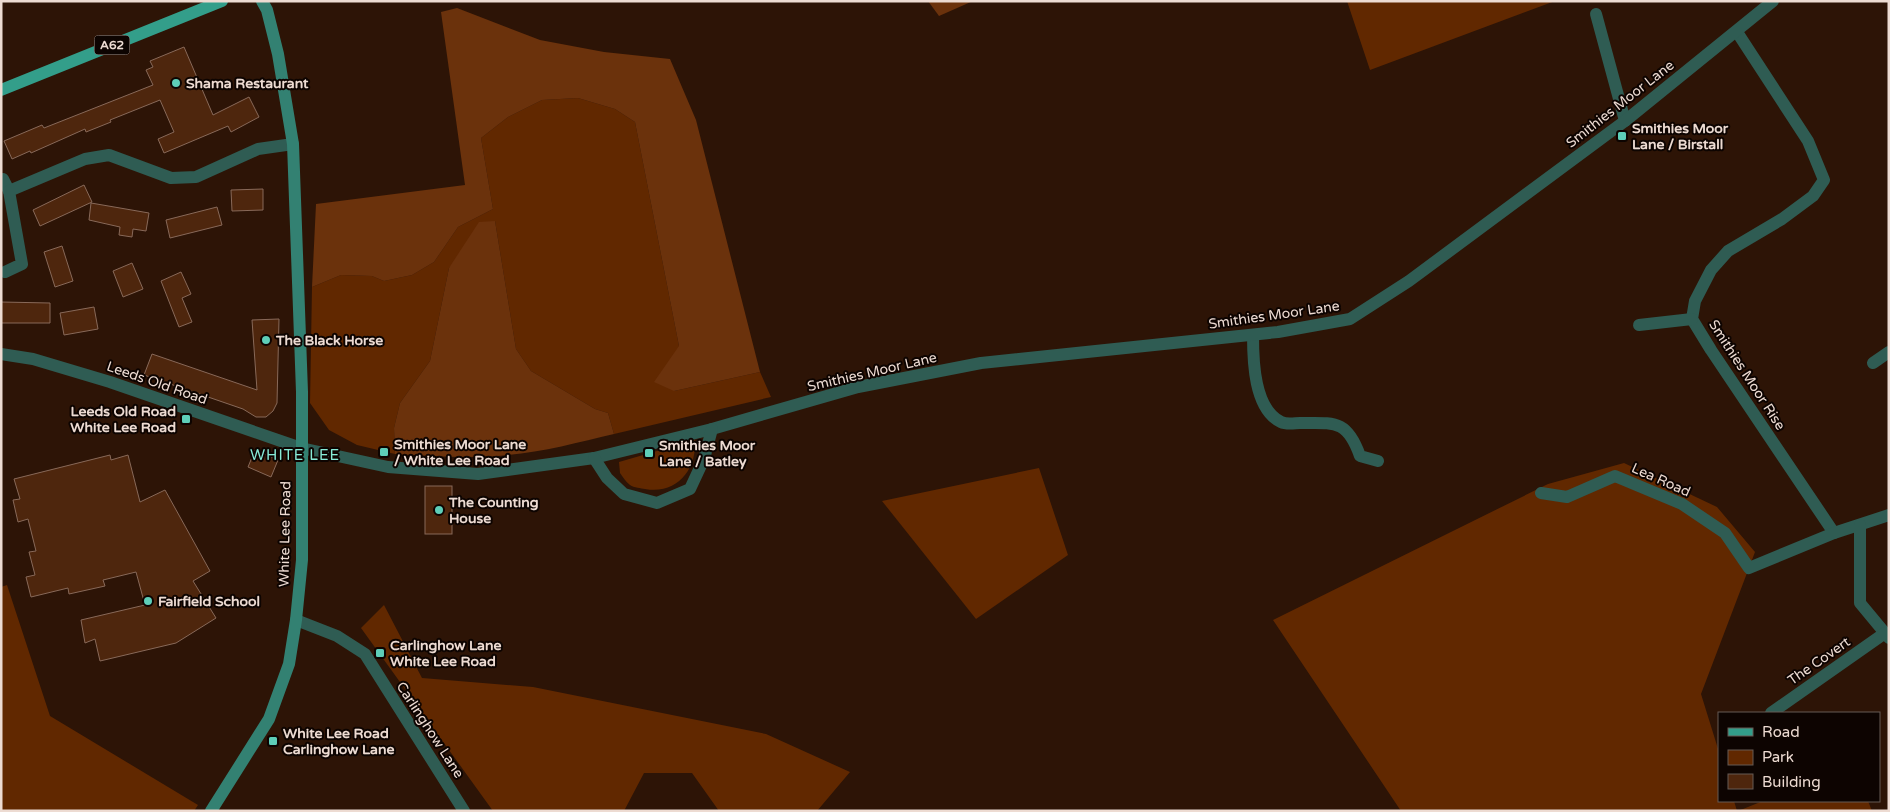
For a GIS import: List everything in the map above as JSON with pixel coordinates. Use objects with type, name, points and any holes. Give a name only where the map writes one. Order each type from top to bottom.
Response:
[{"type":"main road","name":"A62","points":[[1,90],[222,1]]},
{"type":"main road","name":"White Lee Road","points":[[211,811],[269,719],[289,664],[302,560],[302,392],[293,144],[278,54],[267,10],[262,1]]},
{"type":"street","name":"Smithies Moor Lane","points":[[301,448],[388,467],[478,474],[594,458],[712,429],[858,388],[982,363],[1253,335],[1350,319],[1409,281],[1625,121],[1773,1]]},
{"type":"street","points":[[1596,14],[1625,121]]},
{"type":"street","name":"Smithies Moor Rise","points":[[1737,32],[1808,141],[1824,180],[1813,196],[1782,219],[1728,251],[1711,270],[1695,301],[1692,319],[1834,532]]},
{"type":"street","points":[[6,272],[22,264],[6,185],[85,159],[109,155],[171,178],[196,177],[258,149],[293,144]]},
{"type":"street","points":[[1639,325],[1692,319]]},
{"type":"street","points":[[1253,335],[1253,362],[1257,386],[1271,416],[1283,423],[1331,423],[1347,430],[1355,442],[1360,456],[1378,461]]},
{"type":"street","points":[[1873,363],[1889,352]]},
{"type":"street","name":"Leeds Old Road","points":[[1,354],[33,359],[110,382],[301,448]]},
{"type":"street","points":[[594,458],[607,478],[624,494],[657,503],[690,489],[704,459],[712,429]]},
{"type":"street","name":"Lea Road","points":[[1541,493],[1567,496],[1615,476],[1682,504],[1725,533],[1749,568],[1834,532],[1889,516]]},
{"type":"street","points":[[1860,525],[1860,603],[1887,635]]},
{"type":"street","name":"Carlinghow Lane","points":[[296,620],[337,636],[365,654],[464,811]]},
{"type":"street","name":"The Covert","points":[[1772,712],[1887,635]]},
{"type":"green space","points":[[1347,1],[1555,1],[1370,70]]},
{"type":"green space","points":[[578,98],[615,109],[635,122],[679,346],[674,391],[760,372],[771,397],[614,434],[608,413],[595,409],[531,371],[516,349],[495,221],[449,268],[430,361],[400,403],[394,428],[395,454],[357,445],[329,430],[310,403],[312,287],[341,275],[372,276],[384,281],[412,275],[434,262],[458,227],[493,209],[481,138],[508,117],[542,100]]},
{"type":"green space","points":[[695,440],[693,461],[688,470],[683,478],[667,488],[656,490],[633,487],[620,473],[619,462]]},
{"type":"green space","points":[[1624,463],[1717,507],[1755,552],[1701,694],[1718,749],[1718,802],[1734,802],[1737,811],[1401,811],[1273,620],[1548,484]]},
{"type":"green space","points":[[1039,468],[1068,555],[976,619],[882,501]]},
{"type":"green space","points":[[7,585],[50,716],[198,805],[194,811],[1,811],[1,587]]},
{"type":"green space","points":[[384,605],[422,678],[533,687],[766,734],[850,772],[817,811],[719,811],[692,773],[644,773],[624,811],[493,811],[361,628]]},
{"type":"green space","points":[[1760,802],[1868,802],[1872,811],[1738,811]]},
{"type":"shaded area","points":[[928,1],[973,1],[939,16]]},
{"type":"shaded area","points":[[457,8],[540,40],[604,52],[670,59],[696,120],[760,372],[674,391],[654,382],[679,346],[635,122],[615,109],[578,98],[542,100],[508,117],[481,138],[493,209],[458,227],[434,262],[412,275],[384,281],[372,276],[341,275],[312,287],[316,204],[465,185],[441,12]]},
{"type":"shaded area","points":[[495,221],[516,349],[531,371],[595,409],[608,413],[614,434],[521,454],[466,457],[395,454],[394,428],[400,403],[430,361],[449,268],[479,222]]},
{"type":"building","points":[[184,47],[213,115],[249,97],[259,117],[231,132],[228,126],[164,153],[158,139],[174,132],[160,100],[86,132],[85,129],[31,153],[30,151],[12,159],[4,141],[42,125],[44,128],[153,85],[146,70],[153,67],[150,61]]},
{"type":"building","points":[[84,185],[92,202],[40,226],[33,210]]},
{"type":"building","points":[[263,189],[263,210],[232,211],[231,190]]},
{"type":"building","points":[[91,203],[149,213],[146,231],[133,229],[132,237],[119,235],[120,227],[89,220]]},
{"type":"building","points":[[217,207],[222,225],[170,238],[166,220]]},
{"type":"building","points":[[62,246],[73,281],[55,287],[44,252]]},
{"type":"building","points":[[132,263],[143,289],[123,297],[113,271]]},
{"type":"building","points":[[181,272],[191,294],[182,298],[192,322],[179,327],[161,281]]},
{"type":"building","points":[[1,302],[50,303],[50,323],[1,323]]},
{"type":"building","points":[[94,307],[98,329],[64,335],[60,313]]},
{"type":"building","points":[[279,319],[277,403],[273,411],[266,417],[256,417],[243,409],[144,375],[152,354],[257,390],[252,320]]},
{"type":"building","points":[[255,450],[278,460],[271,477],[248,467]]},
{"type":"building","points":[[110,455],[111,460],[128,455],[140,502],[165,490],[210,571],[193,581],[216,618],[176,643],[100,661],[95,639],[85,643],[81,620],[145,605],[136,572],[103,580],[105,586],[69,594],[68,588],[31,597],[26,577],[35,575],[29,552],[36,551],[28,519],[18,522],[13,500],[20,499],[14,479]]},
{"type":"building","name":"The Counting House","points":[[425,486],[452,486],[452,534],[425,534]]},
{"type":"place","name":"Shama Restaurant","points":[[176,83]]},
{"type":"place","name":"Smithies Moor Lane / Birstall","points":[[1622,136]]},
{"type":"place","name":"The Black Horse","points":[[266,340]]},
{"type":"place","name":"Leeds Old Road White Lee Road","points":[[186,419]]},
{"type":"place","name":"Smithies Moor Lane / White Lee Road","points":[[384,452]]},
{"type":"place","name":"Smithies Moor Lane / Batley","points":[[649,453]]},
{"type":"place","name":"The Counting House","points":[[439,510]]},
{"type":"place","name":"Fairfield School","points":[[148,601]]},
{"type":"place","name":"Carlinghow Lane White Lee Road","points":[[380,653]]},
{"type":"place","name":"White Lee Road Carlinghow Lane","points":[[273,741]]},
{"type":"district","name":"WHITE LEE","points":[[295,455]]}]
